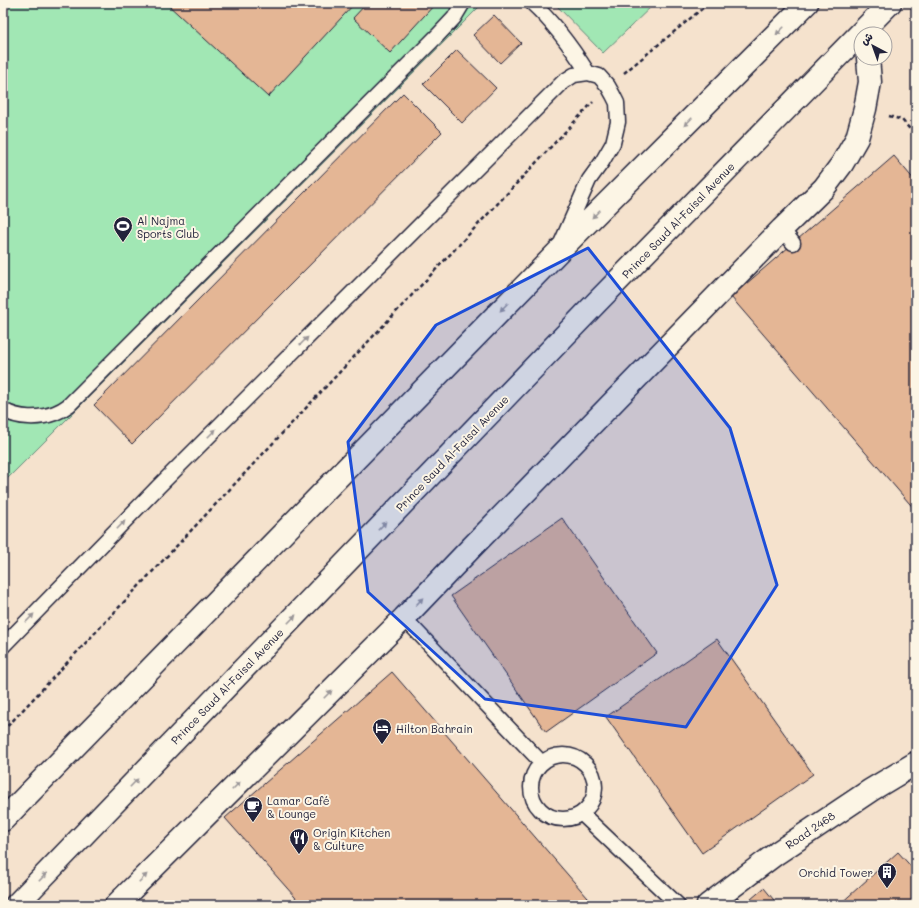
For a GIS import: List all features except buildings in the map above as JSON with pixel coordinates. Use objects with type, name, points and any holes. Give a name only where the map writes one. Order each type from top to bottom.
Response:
[{"type":"street","points":[[3,820],[558,252],[807,3]]},
{"type":"street","name":"Prince Saud Al-Faisal Avenue","points":[[871,26],[890,3]]},
{"type":"street","name":"Prince Saud Al-Faisal Avenue","points":[[16,905],[597,302],[853,45]]},
{"type":"street","points":[[116,905],[404,618],[471,548],[787,236],[842,164],[857,138],[865,109],[870,82],[869,66]]},
{"type":"street","name":"Road 2468","points":[[708,905],[776,853],[870,790],[916,763]]},
{"type":"lane","points":[[3,410],[8,413],[24,417],[40,417],[69,405],[438,35],[454,18],[463,3]]},
{"type":"lane","points":[[532,3],[576,54],[588,73]]},
{"type":"lane","points":[[3,646],[158,486],[563,82],[574,75],[588,73],[599,76],[608,86],[616,103],[618,122],[613,143],[589,180],[558,252]]},
{"type":"lane","points":[[404,618],[541,762]]},
{"type":"lane","points":[[566,755],[577,758],[586,764],[593,773],[596,784],[595,796],[590,806],[582,814],[572,819],[561,820],[550,817],[541,811],[534,802],[531,791],[532,780],[541,762],[555,756],[566,755]]},
{"type":"lane","points":[[582,814],[678,905]]},
{"type":"path","points":[[3,731],[608,86],[709,3]]},
{"type":"path","points":[[865,109],[902,120],[916,136]]},
{"type":"highlighted area","points":[[588,248],[730,428],[777,585],[686,727],[485,699],[368,592],[348,442],[436,325]]},
{"type":"green space","name":"Al Najma Sports Club","points":[[3,3],[483,3],[3,483]]},
{"type":"green space","points":[[554,3],[655,3],[603,53]]},
{"type":"place","name":"Al Najma Sports Club","points":[[123,243]]},
{"type":"place","name":"Hilton Bahrain","points":[[382,745]]},
{"type":"place","name":"Lamar Café & Lounge","points":[[253,823]]},
{"type":"place","name":"Origin Kitchen & Culture","points":[[299,855]]},
{"type":"place","name":"Orchid Tower","points":[[887,889]]}]
